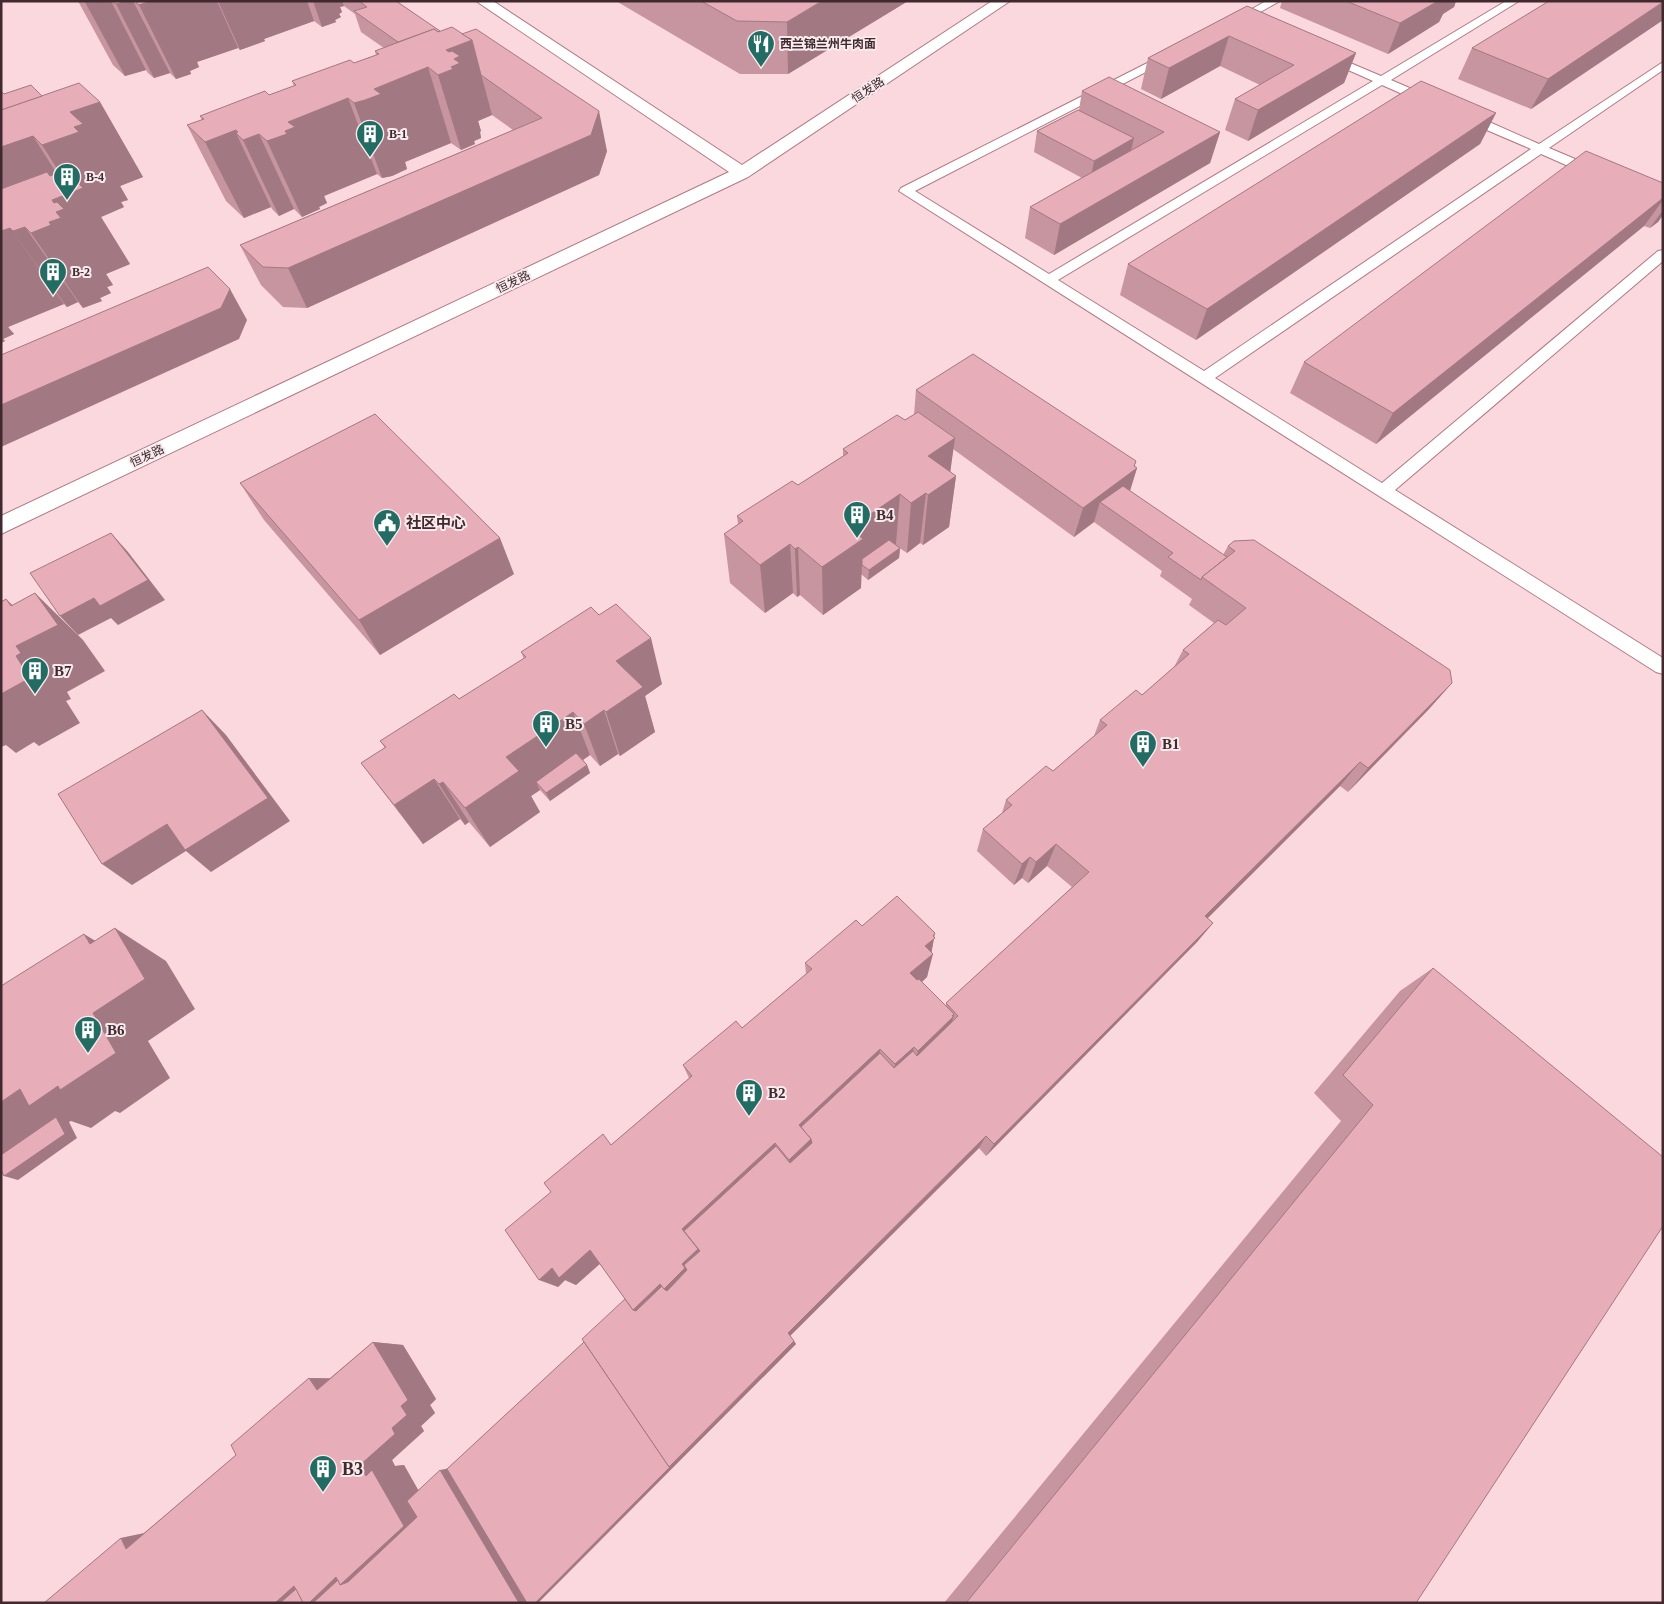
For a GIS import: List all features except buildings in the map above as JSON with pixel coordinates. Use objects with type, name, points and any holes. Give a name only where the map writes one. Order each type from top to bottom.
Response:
[{"type":"street","points":[[483,1],[742,173]]},
{"type":"street","name":"恒发路","points":[[1,526],[742,173],[1003,1]]},
{"type":"lane","points":[[1222,28],[1275,1]]},
{"type":"lane","points":[[1049,280],[1514,1]]},
{"type":"lane","points":[[1240,19],[1258,27]]},
{"type":"lane","points":[[1311,50],[1610,179]]},
{"type":"lane","points":[[1178,51],[906,191],[1663,667]]},
{"type":"lane","points":[[1204,378],[1663,65]]},
{"type":"lane","points":[[1383,491],[1663,254]]},
{"type":"place","name":"西兰锦兰州牛肉面","points":[[761,68]]},
{"type":"place","name":"B-1","points":[[370,158]]},
{"type":"place","name":"B-4","points":[[67,201]]},
{"type":"place","name":"B-2","points":[[53,296]]},
{"type":"place","name":"B4","points":[[857,539]]},
{"type":"place","name":"社区中心","points":[[387,547]]},
{"type":"place","name":"B7","points":[[35,695]]},
{"type":"place","name":"B5","points":[[546,748]]},
{"type":"place","name":"B1","points":[[1143,768]]},
{"type":"place","name":"B6","points":[[88,1054]]},
{"type":"place","name":"B2","points":[[749,1117]]},
{"type":"place","name":"B3","points":[[323,1493]]}]
